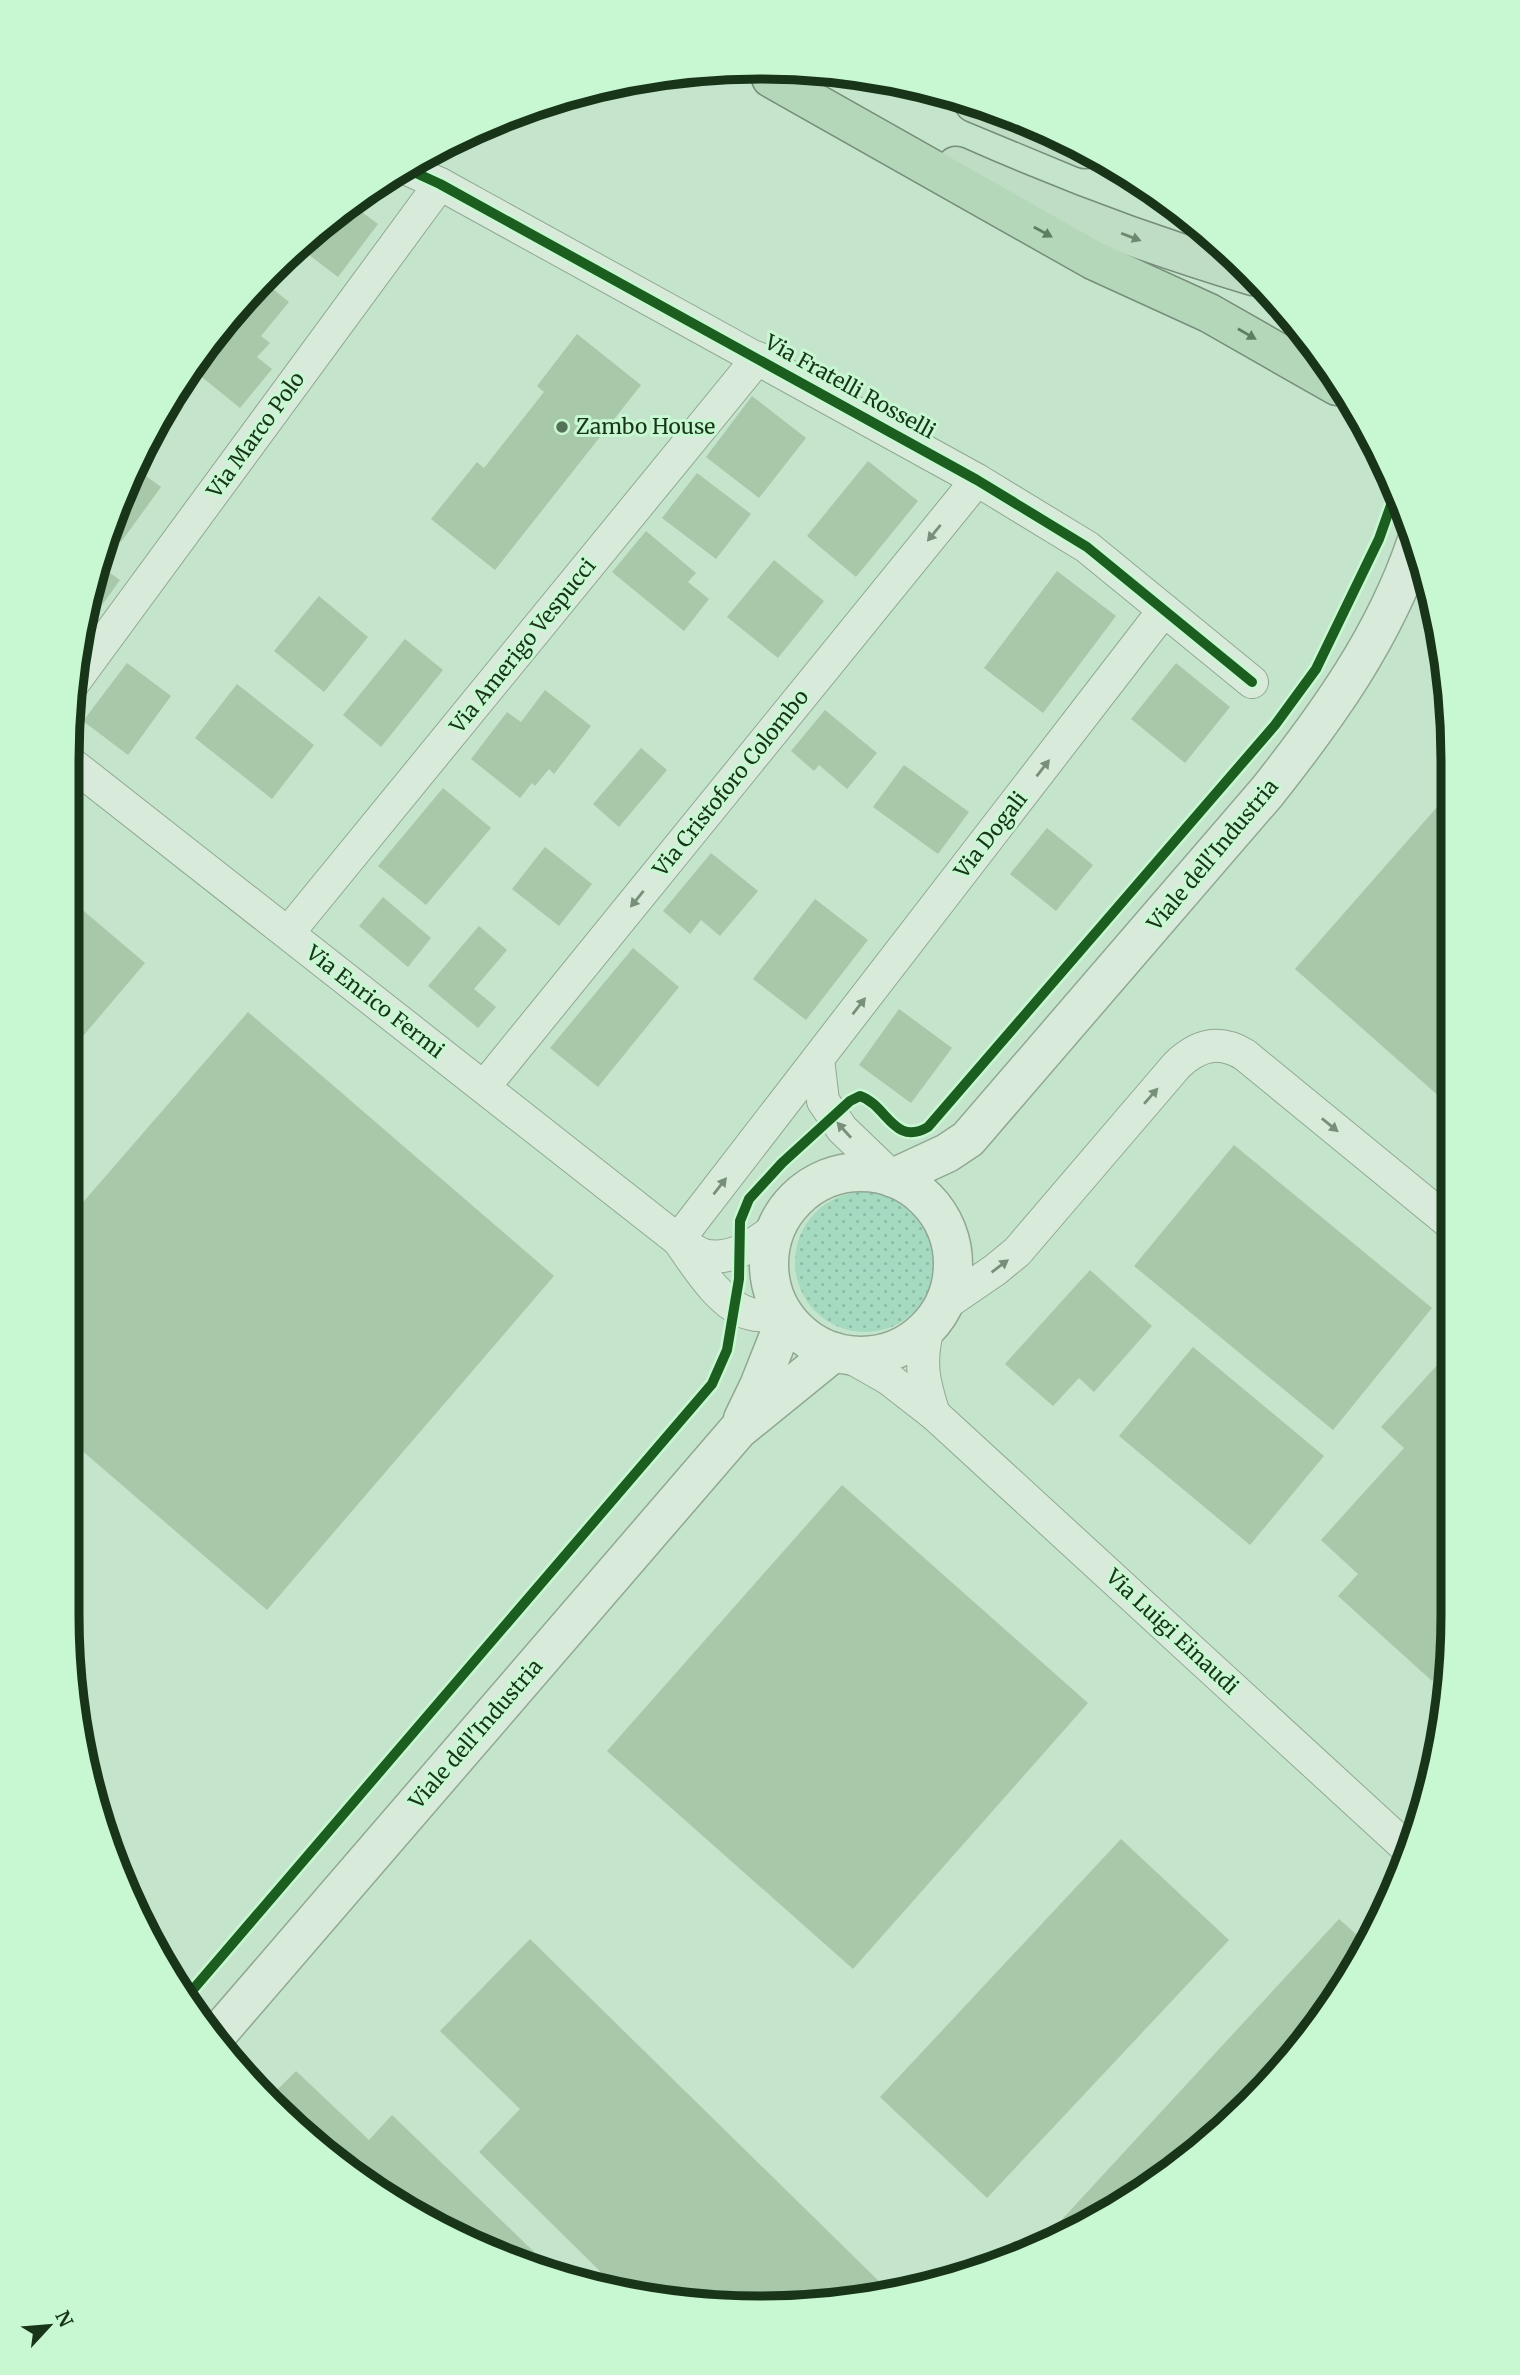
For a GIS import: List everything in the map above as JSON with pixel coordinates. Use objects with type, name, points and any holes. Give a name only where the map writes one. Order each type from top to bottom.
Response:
[{"type":"highway","points":[[772,79],[1093,260],[1209,313],[1323,378]]},
{"type":"highway","points":[[774,79],[896,140],[1009,190],[1172,252],[1233,270]]},
{"type":"street","name":"Via Fratelli Rosselli","points":[[415,173],[978,480],[1087,547],[1252,682]]},
{"type":"street","name":"Via Marco Polo","points":[[86,666],[440,184]]},
{"type":"street","name":"Via Amerigo Vespucci","points":[[288,933],[758,358]]},
{"type":"street","name":"Via Cristoforo Colombo","points":[[484,1087],[978,480]]},
{"type":"street","name":"Viale dell'Industria","points":[[893,1178],[947,1153],[968,1139],[1249,813],[1310,738],[1346,686],[1378,632],[1410,557]]},
{"type":"street","name":"Via Dogali","points":[[678,1240],[1164,610]]},
{"type":"street","name":"Via Enrico Fermi","points":[[79,769],[678,1240],[702,1254],[723,1256],[759,1241],[776,1228]]},
{"type":"street","points":[[936,1316],[951,1286],[953,1268],[948,1232],[933,1207],[909,1185],[893,1178],[864,1172],[845,1173],[822,1180],[793,1201],[776,1228],[770,1248],[769,1274],[775,1298],[785,1315],[807,1339],[840,1354],[878,1355],[895,1350],[918,1337],[936,1316],[1017,1252],[1177,1066],[1193,1052],[1210,1045],[1226,1046],[1245,1055],[1441,1216]]},
{"type":"street","points":[[818,1059],[823,1101],[828,1109],[842,1129],[893,1178]]},
{"type":"street","name":"Viale dell'Industria","points":[[948,1232],[948,1201],[954,1173],[968,1139]]},
{"type":"street","name":"Via Enrico Fermi","points":[[678,1240],[704,1277],[735,1307],[751,1314],[785,1315]]},
{"type":"street","name":"Viale dell'Industria","points":[[738,1430],[759,1386],[785,1315]]},
{"type":"street","name":"Via Luigi Einaudi","points":[[934,1414],[924,1386],[921,1362],[936,1316]]},
{"type":"street","name":"Viale dell'Industria","points":[[221,2031],[738,1430],[840,1354]]},
{"type":"street","name":"Via Luigi Einaudi","points":[[840,1354],[889,1379],[934,1414],[1402,1843]]},
{"type":"green space","points":[[865,1192],[892,1198],[914,1213],[929,1235],[935,1262],[929,1289],[914,1311],[892,1326],[865,1332],[838,1326],[816,1311],[801,1289],[795,1262],[801,1235],[816,1213],[838,1198]]},
{"type":"building","points":[[359,210],[378,224],[338,277],[306,253]]},
{"type":"building","points":[[270,287],[289,302],[261,336],[270,343],[257,357],[272,369],[240,408],[199,375],[220,345]]},
{"type":"building","name":"Zambo House","points":[[577,334],[641,385],[495,570],[431,519],[477,462],[484,468],[544,392],[537,386]]},
{"type":"building","points":[[752,396],[806,438],[759,498],[706,457]]},
{"type":"building","points":[[868,461],[918,501],[856,577],[807,536]]},
{"type":"building","points":[[142,473],[161,487],[121,542],[116,538]]},
{"type":"building","points":[[697,473],[751,514],[716,559],[662,518]]},
{"type":"building","points":[[646,531],[696,573],[688,582],[709,599],[684,631],[612,572]]},
{"type":"building","points":[[774,560],[824,601],[778,658],[727,617]]},
{"type":"building","points":[[106,570],[120,580],[95,615]]},
{"type":"building","points":[[1057,571],[1116,616],[1043,713],[984,668]]},
{"type":"building","points":[[319,596],[368,637],[324,692],[274,651]]},
{"type":"building","points":[[405,639],[443,670],[381,747],[343,715]]},
{"type":"building","points":[[127,663],[171,696],[128,755],[83,721]]},
{"type":"building","points":[[1176,663],[1230,707],[1185,763],[1131,719]]},
{"type":"building","points":[[237,684],[314,745],[272,799],[195,738]]},
{"type":"building","points":[[545,690],[591,726],[554,774],[549,769],[535,786],[532,783],[520,798],[471,759],[507,712],[521,722]]},
{"type":"building","points":[[825,710],[877,753],[847,789],[819,765],[814,771],[791,751]]},
{"type":"building","points":[[641,748],[667,770],[619,827],[593,804]]},
{"type":"building","points":[[904,765],[969,812],[938,854],[873,807]]},
{"type":"building","points":[[443,788],[491,828],[426,905],[378,866]]},
{"type":"building","points":[[1441,803],[1441,1098],[1295,969]]},
{"type":"building","points":[[1047,828],[1093,865],[1056,911],[1010,874]]},
{"type":"building","points":[[545,847],[592,884],[559,926],[512,889]]},
{"type":"building","points":[[711,853],[758,891],[720,936],[701,920],[690,934],[663,911]]},
{"type":"building","points":[[383,897],[431,938],[408,967],[359,926]]},
{"type":"building","points":[[815,899],[868,940],[806,1020],[753,979]]},
{"type":"building","points":[[79,907],[145,963],[79,1041]]},
{"type":"building","points":[[479,926],[507,950],[474,989],[496,1007],[478,1028],[428,986]]},
{"type":"building","points":[[633,948],[679,987],[598,1087],[550,1048]]},
{"type":"building","points":[[899,1009],[952,1048],[911,1103],[859,1065]]},
{"type":"building","points":[[248,1012],[554,1276],[267,1610],[79,1448],[79,1207]]},
{"type":"building","points":[[1234,1145],[1432,1308],[1333,1430],[1134,1266]]},
{"type":"building","points":[[1090,1270],[1152,1326],[1094,1392],[1079,1378],[1053,1406],[1005,1364]]},
{"type":"building","points":[[1193,1347],[1324,1456],[1250,1545],[1119,1436]]},
{"type":"building","points":[[1441,1361],[1440,1660],[1438,1674],[1432,1681],[1338,1596],[1358,1574],[1321,1540],[1404,1448],[1381,1427]]},
{"type":"building","points":[[842,1485],[1088,1703],[853,1969],[607,1751]]},
{"type":"building","points":[[1121,1839],[1229,1940],[987,2198],[880,2097]]},
{"type":"building","points":[[1339,1919],[1360,1937],[1300,2030],[1242,2097],[1175,2155],[1138,2181],[1101,2205],[1052,2230]]},
{"type":"building","points":[[530,1939],[882,2285],[805,2295],[715,2295],[607,2278],[479,2152],[520,2109],[440,2031]]},
{"type":"building","points":[[296,2071],[369,2140],[392,2115],[543,2261],[499,2244],[419,2205],[345,2155],[274,2093]]},
{"type":"cycle path","points":[[415,173],[977,480],[1087,547],[1252,682]]},
{"type":"cycle path","points":[[192,1990],[712,1384],[727,1350],[739,1279],[740,1221],[749,1199],[782,1163],[850,1101],[860,1096],[907,1132],[928,1127],[1275,725],[1316,669],[1379,539],[1391,505]]},
{"type":"place","name":"Zambo House","points":[[562,427]]}]
